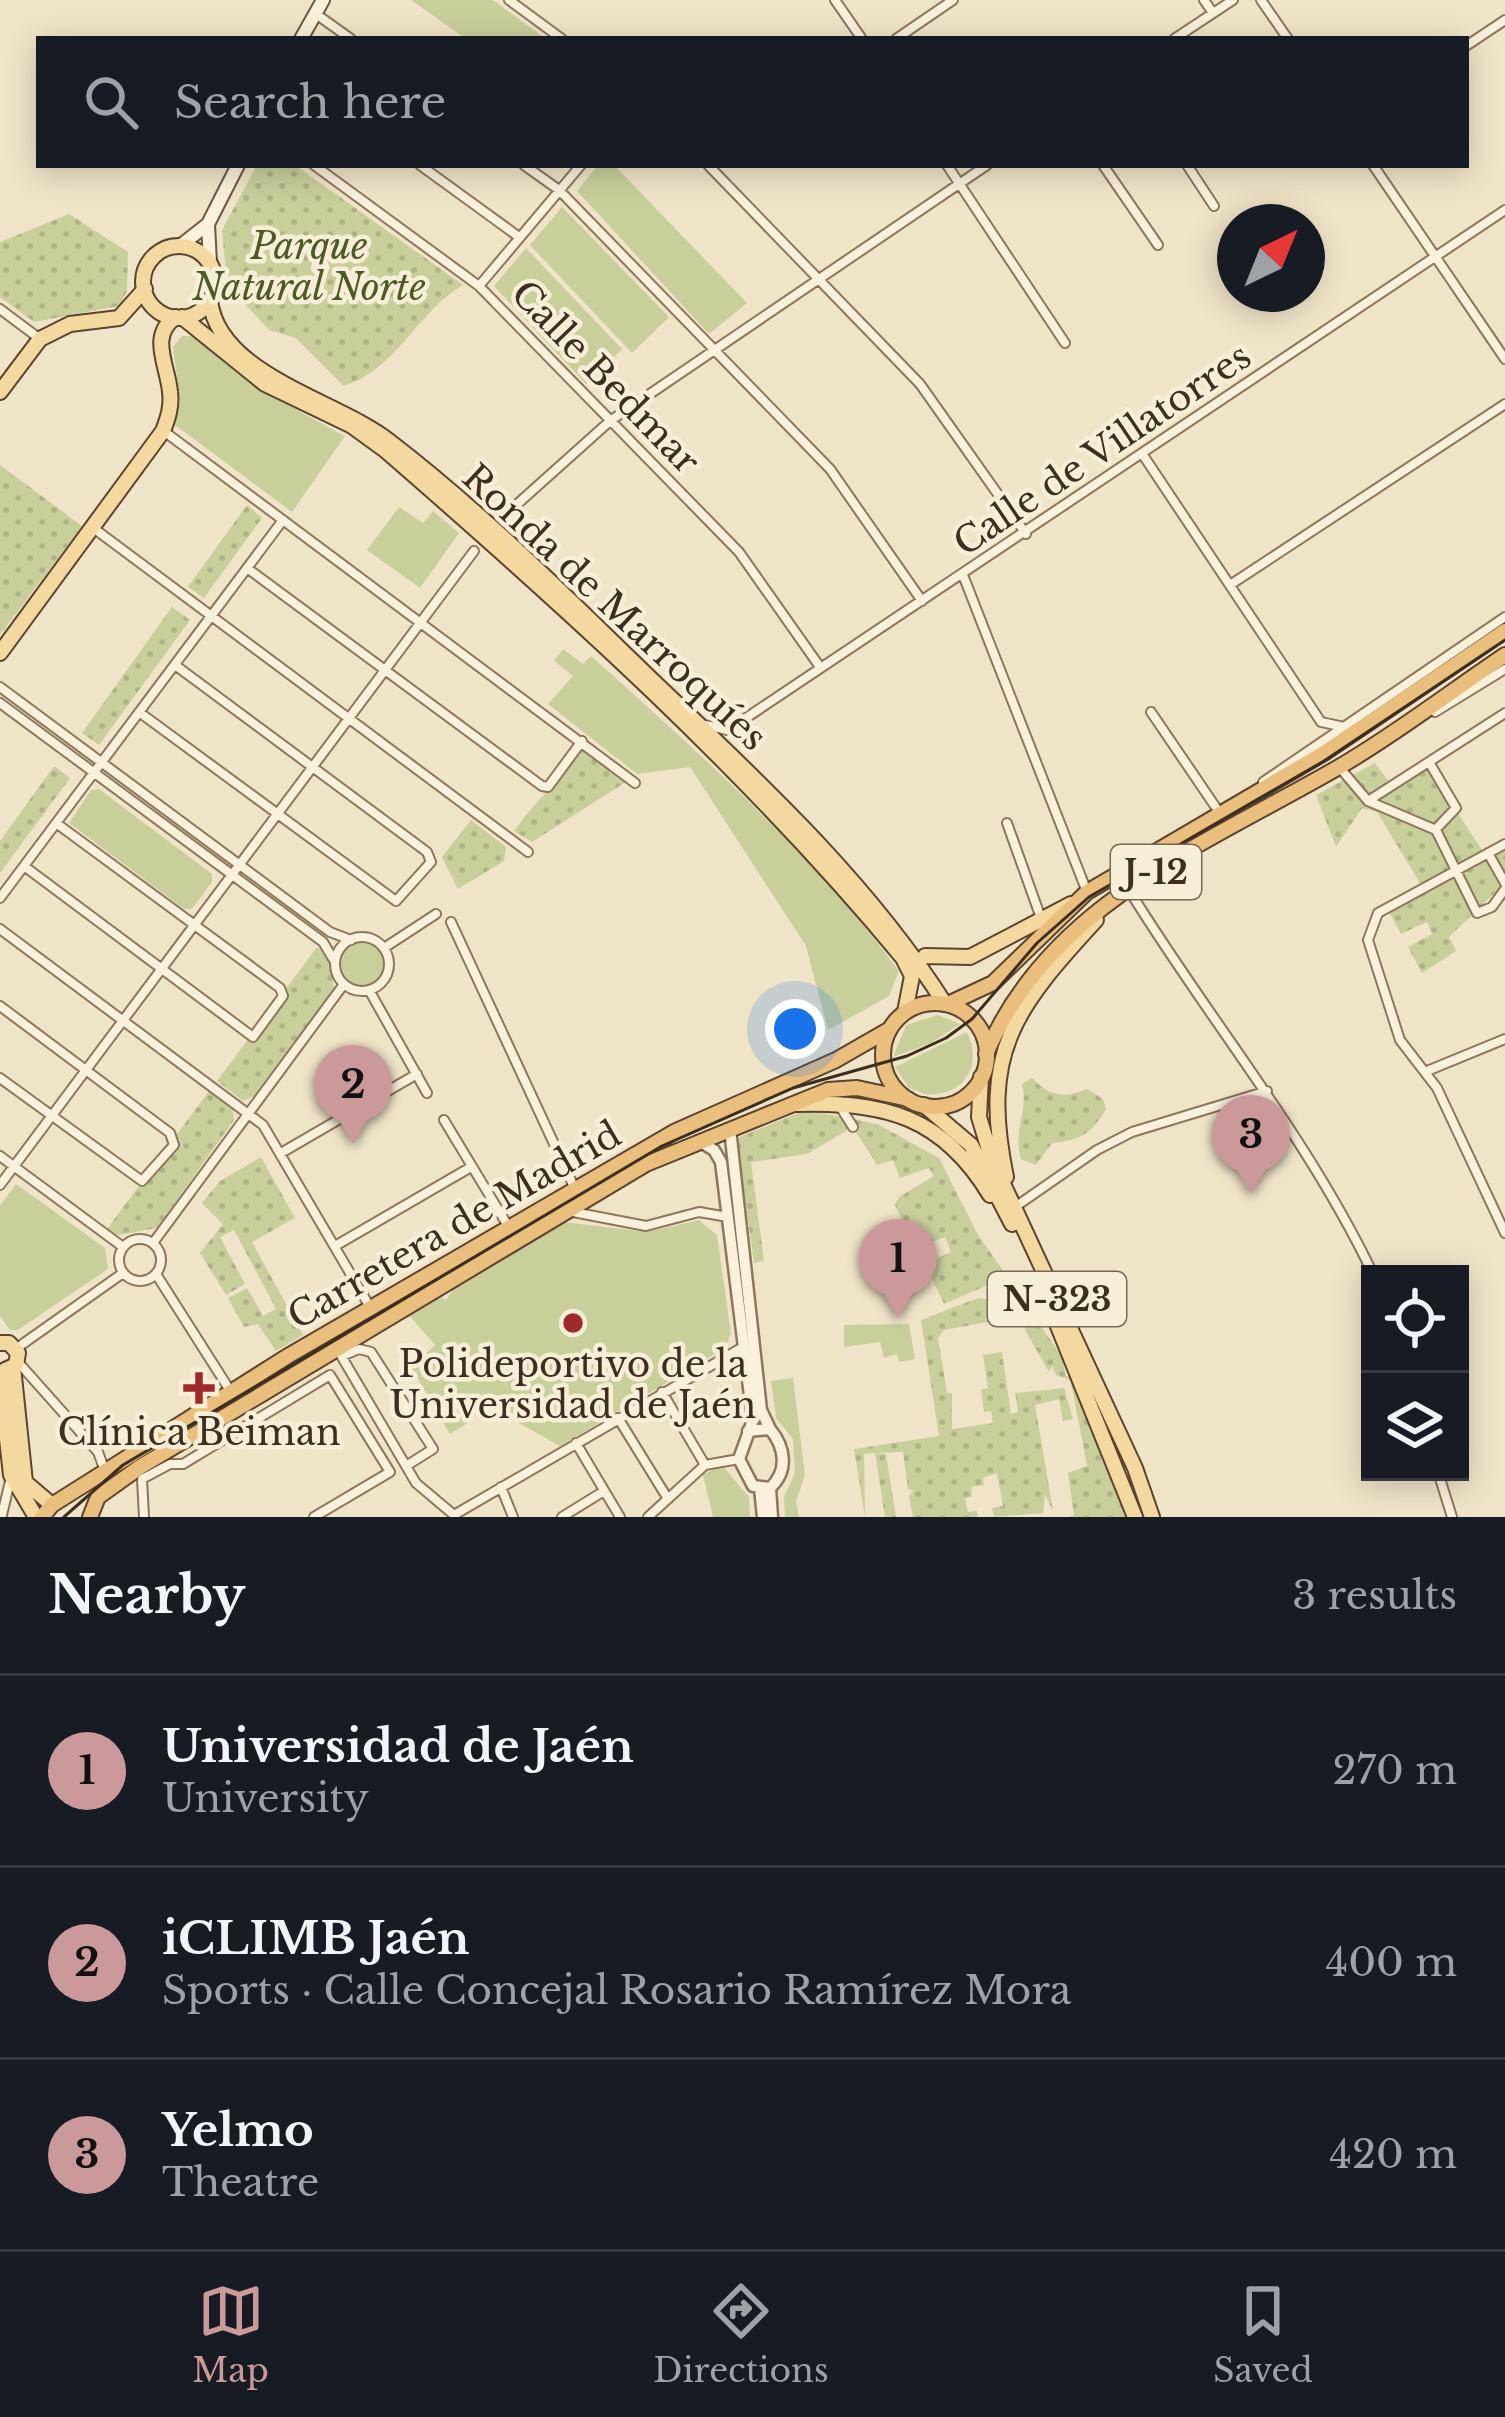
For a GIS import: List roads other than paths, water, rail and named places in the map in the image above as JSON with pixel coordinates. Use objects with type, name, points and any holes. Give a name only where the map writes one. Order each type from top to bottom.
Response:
[{"type":"highway","name":"J-12","points":[[947,1004],[993,983],[1042,922],[1324,752],[1505,631]]},
{"type":"highway","name":"J-12","points":[[986,1054],[1022,984],[1064,937],[1123,894],[1376,744],[1505,655]]},
{"type":"highway","points":[[947,1004],[974,1021],[986,1054],[981,1077],[955,1102],[924,1105],[908,1099],[892,1083],[884,1063],[890,1029],[905,1012],[947,1004]]},
{"type":"highway","name":"Carretera de Madrid","points":[[45,1510],[231,1392],[674,1132],[836,1060],[890,1029]]},
{"type":"highway","name":"Carretera de Madrid","points":[[90,1517],[98,1497],[115,1483],[646,1164],[838,1088],[908,1099]]},
{"type":"highway","points":[[45,1510],[78,1504],[90,1517]]},
{"type":"main road","points":[[303,36],[319,6]]},
{"type":"main road","points":[[0,392],[40,339],[70,324],[119,318],[145,289],[152,259],[180,246],[208,224],[236,168]]},
{"type":"main road","points":[[0,653],[163,431],[171,393],[162,341],[168,321],[210,300],[215,278],[208,224]]},
{"type":"main road","points":[[180,246],[199,251],[210,263]]},
{"type":"main road","points":[[145,289],[154,307],[179,317]]},
{"type":"main road","name":"Ronda de Marroquíes","points":[[210,300],[220,333],[256,366],[366,423],[696,722],[829,856],[907,948],[947,1004]]},
{"type":"main road","name":"Ronda de Marroquíes","points":[[179,317],[265,385],[370,438],[476,522]]},
{"type":"main road","name":"Ronda de Marroquíes","points":[[502,546],[841,885],[909,969],[912,993],[905,1012]]},
{"type":"main road","points":[[1012,1201],[997,1096],[1006,1039],[1046,977],[1123,894]]},
{"type":"main road","points":[[907,948],[925,956],[970,957],[1042,922]]},
{"type":"main road","name":"N-323","points":[[981,1077],[982,1130],[1136,1468],[1152,1517]]},
{"type":"main road","points":[[791,1104],[858,1107],[905,1116],[940,1132],[969,1160],[1016,1231]]},
{"type":"main road","name":"N-323","points":[[924,1105],[979,1155],[1016,1231],[1135,1517]]},
{"type":"main road","points":[[6,1356],[8,1472],[45,1510]]},
{"type":"main road","points":[[6,1356],[25,1482],[45,1510]]},
{"type":"street","points":[[509,0],[558,36]]},
{"type":"street","points":[[835,0],[860,36]]},
{"type":"street","points":[[900,36],[953,0]]},
{"type":"street","points":[[1204,0],[1213,13]]},
{"type":"street","points":[[1178,36],[1233,0]]},
{"type":"street","points":[[1261,0],[1286,36]]},
{"type":"street","points":[[319,6],[347,36]]},
{"type":"street","points":[[1469,44],[1505,20]]},
{"type":"street","name":"Calle Bedmar","points":[[318,168],[479,286],[739,552],[820,668]]},
{"type":"street","points":[[424,168],[519,237]]},
{"type":"street","points":[[528,168],[559,190],[830,469],[922,601]]},
{"type":"street","points":[[479,286],[578,168]]},
{"type":"street","points":[[710,168],[920,384],[1026,534]]},
{"type":"street","points":[[949,168],[1065,344]]},
{"type":"street","points":[[0,1186],[474,551],[476,522],[504,516],[610,421],[983,168]]},
{"type":"street","points":[[1105,168],[1158,245]]},
{"type":"street","points":[[1188,168],[1214,206]]},
{"type":"street","points":[[1375,168],[1505,359]]},
{"type":"street","name":"Calle de Villatorres","points":[[727,730],[1505,210]]},
{"type":"street","points":[[0,309],[40,339]]},
{"type":"street","points":[[1230,585],[1505,404]]},
{"type":"street","points":[[163,431],[635,783]]},
{"type":"street","points":[[1143,455],[1321,722],[1340,726]]},
{"type":"street","points":[[474,551],[502,546],[504,516]]},
{"type":"street","points":[[0,898],[283,520]]},
{"type":"street","points":[[92,527],[528,852]]},
{"type":"street","points":[[247,568],[542,786],[548,787],[582,741]]},
{"type":"street","points":[[963,575],[1087,892]]},
{"type":"street","points":[[1235,802],[1505,617]]},
{"type":"street","points":[[140,712],[396,901],[431,862],[427,852],[175,664]]},
{"type":"street","points":[[1376,744],[1503,674]]},
{"type":"street","points":[[0,687],[330,932],[351,940],[369,938],[384,949],[386,976],[368,990]]},
{"type":"street","points":[[0,703],[323,942],[344,984]]},
{"type":"street","points":[[1150,712],[1219,812]]},
{"type":"street","points":[[1368,801],[1505,713]]},
{"type":"street","points":[[696,722],[727,730],[727,752]]},
{"type":"street","points":[[1317,742],[1321,722]]},
{"type":"street","points":[[1429,762],[1456,808],[1436,830]]},
{"type":"street","points":[[1340,766],[1368,801],[1436,830],[1477,913],[1492,907],[1505,886],[1488,854]]},
{"type":"street","points":[[24,866],[249,1039],[268,1016],[282,990],[56,823]]},
{"type":"street","points":[[1007,823],[1042,922]]},
{"type":"street","points":[[1505,844],[1378,913],[1367,940],[1400,1040],[1427,1071],[1505,1233]]},
{"type":"street","points":[[1123,894],[1267,1091],[1336,1199],[1369,1265]]},
{"type":"street","points":[[1035,899],[1067,906]]},
{"type":"street","points":[[384,949],[436,914]]},
{"type":"street","points":[[451,922],[575,1190]]},
{"type":"street","points":[[0,929],[248,1113],[280,1153],[371,1308]]},
{"type":"street","points":[[335,962],[351,940]]},
{"type":"street","points":[[344,984],[368,990],[428,1093]]},
{"type":"street","points":[[153,1243],[344,984]]},
{"type":"street","points":[[0,1006],[175,1139],[150,1178],[142,1181],[0,1078]]},
{"type":"street","points":[[1427,1071],[1505,1039]]},
{"type":"street","points":[[280,1153],[417,1074]]},
{"type":"street","points":[[1012,1201],[1132,1132],[1267,1091]]},
{"type":"street","points":[[444,1120],[508,1227]]},
{"type":"street","points":[[730,1129],[727,1143],[761,1410],[780,1441],[783,1466],[765,1488],[768,1517]]},
{"type":"street","points":[[699,1142],[718,1155],[728,1217],[752,1420],[739,1459],[745,1478],[765,1488]]},
{"type":"street","points":[[0,1156],[123,1247]]},
{"type":"street","points":[[335,1246],[471,1167]]},
{"type":"street","points":[[566,1210],[646,1226],[699,1212],[728,1217]]},
{"type":"street","points":[[156,1274],[139,1281],[123,1273],[118,1260],[123,1247],[141,1238],[153,1243],[161,1258],[156,1274],[231,1392]]},
{"type":"street","points":[[105,1471],[98,1452],[6,1356],[123,1273]]},
{"type":"street","points":[[406,1466],[433,1449],[371,1352],[339,1351],[406,1466],[416,1483],[455,1516],[744,1347]]},
{"type":"street","points":[[144,1517],[142,1479],[170,1464],[183,1464],[330,1376],[390,1472],[314,1517]]},
{"type":"street","points":[[662,1392],[705,1466]]},
{"type":"street","points":[[618,1418],[668,1499]]},
{"type":"street","points":[[748,1431],[770,1429]]},
{"type":"street","points":[[576,1443],[620,1517]]},
{"type":"street","points":[[648,1517],[705,1466],[739,1459]]},
{"type":"street","points":[[1,1516],[8,1472]]},
{"type":"street","points":[[1441,1481],[1452,1517]]},
{"type":"street","points":[[502,1487],[513,1517]]},
{"type":"street","points":[[562,1517],[604,1491]]},
{"type":"street","points":[[1,1516],[16,1508],[45,1510]]},
{"type":"tram line","points":[[64,1517],[123,1465],[662,1146],[793,1088],[907,1056],[946,1038],[972,1019],[1037,943],[1089,897],[1324,761],[1505,640]]},
{"type":"place","name":"iCLIMB Jaén","points":[[353,1144]]},
{"type":"place","name":"Yelmo","points":[[1251,1194]]},
{"type":"place","name":"Universidad de Jaén","points":[[898,1318]]},
{"type":"place","name":"Polideportivo de la Universidad de Jaén","points":[[573,1323]]},
{"type":"place","name":"Clínica Beiman","points":[[199,1388]]},
{"type":"park label","name":"Parque Natural Norte","points":[[309,266]]}]
